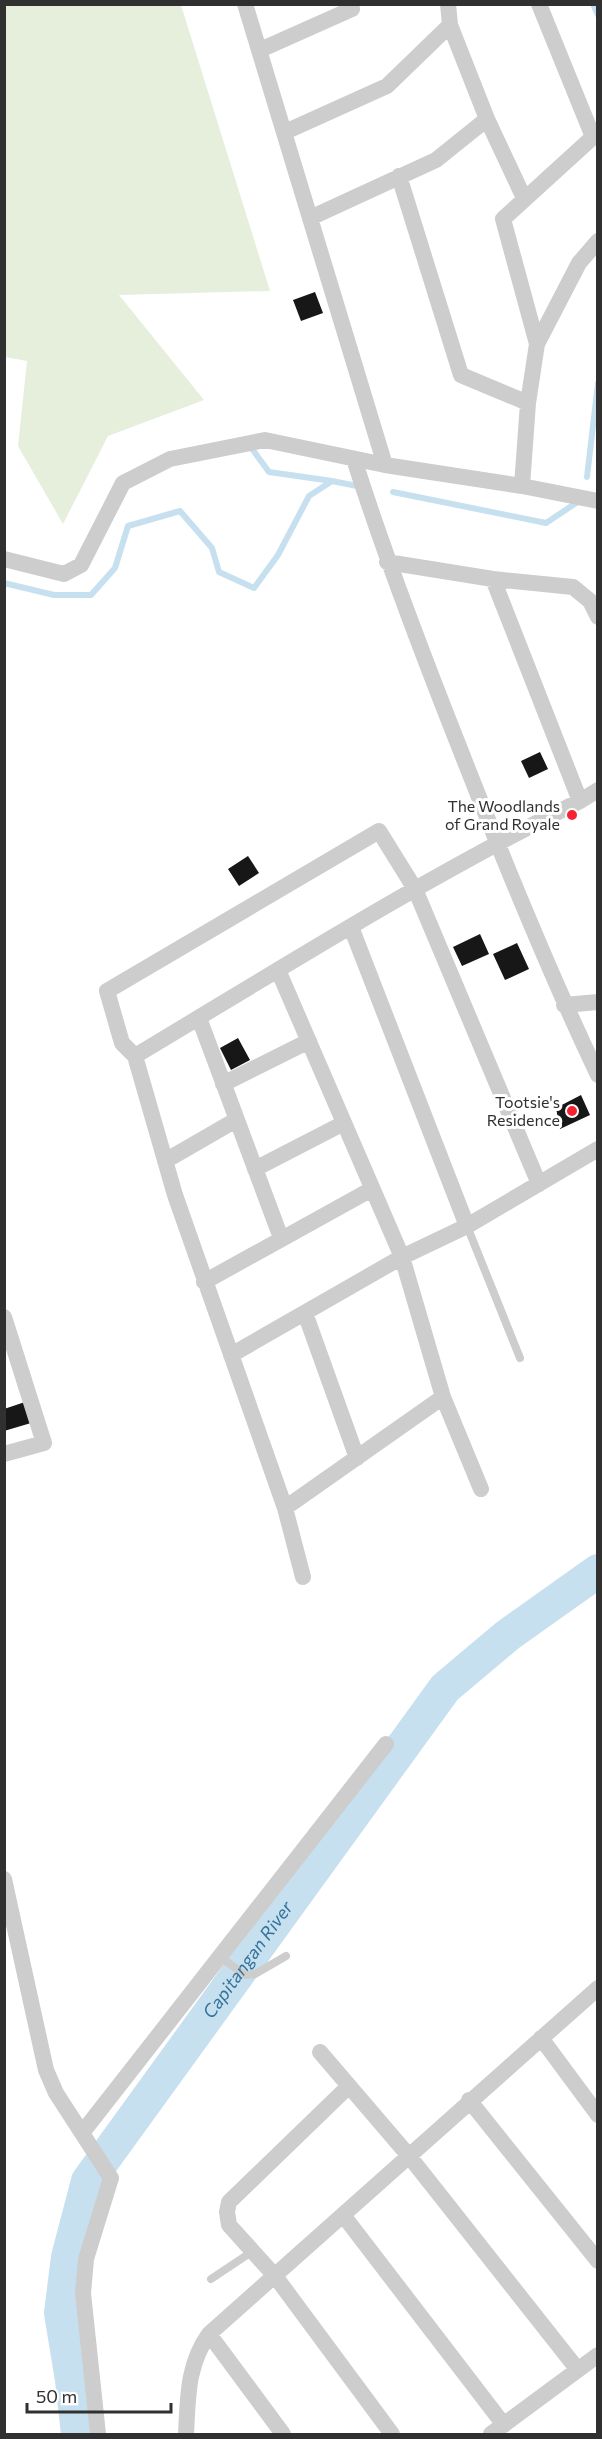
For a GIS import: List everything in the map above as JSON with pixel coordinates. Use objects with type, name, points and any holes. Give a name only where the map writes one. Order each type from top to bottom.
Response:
[{"type":"street","points":[[245,4],[385,465]]},
{"type":"street","points":[[260,50],[352,9],[350,4]]},
{"type":"street","points":[[448,4],[450,25],[487,119],[524,198]]},
{"type":"street","points":[[537,344],[503,219],[524,198],[595,142],[539,4]]},
{"type":"street","points":[[285,132],[387,86],[450,25]]},
{"type":"street","points":[[310,218],[436,160],[487,119]]},
{"type":"street","points":[[399,176],[461,375],[528,403]]},
{"type":"street","points":[[522,486],[528,403],[537,344],[579,263],[597,241]]},
{"type":"street","points":[[4,559],[64,574],[81,565],[123,483],[170,459],[265,440],[385,465],[522,486],[597,501]]},
{"type":"street","points":[[354,459],[387,562],[496,842],[564,1005],[597,1075]]},
{"type":"street","points":[[387,562],[493,579],[573,587],[590,601],[597,617]]},
{"type":"street","points":[[493,579],[580,801]]},
{"type":"street","points":[[135,1056],[496,842],[580,801],[597,790]]},
{"type":"street","points":[[303,1576],[285,1508],[204,1282],[165,1161],[135,1056],[122,1043],[107,991],[379,831],[415,889],[539,1184]]},
{"type":"street","points":[[351,927],[467,1226]]},
{"type":"street","points":[[278,970],[402,1257],[443,1397],[481,1489]]},
{"type":"street","points":[[564,1005],[597,1002]]},
{"type":"street","points":[[199,1018],[281,1238]]},
{"type":"street","points":[[223,1084],[309,1041]]},
{"type":"street","points":[[165,1161],[236,1120]]},
{"type":"street","points":[[255,1169],[344,1123]]},
{"type":"street","points":[[231,1355],[402,1257],[467,1226],[597,1149]]},
{"type":"street","points":[[204,1282],[372,1189]]},
{"type":"street","points":[[305,1313],[357,1458]]},
{"type":"street","points":[[4,1317],[8,1341],[44,1443],[4,1454]]},
{"type":"street","points":[[285,1508],[443,1397]]},
{"type":"street","points":[[86,2137],[224,1960],[386,1744]]},
{"type":"street","points":[[4,1879],[46,2070],[56,2093],[111,2178],[86,2259],[83,2293],[98,2434]]},
{"type":"street","points":[[186,2434],[189,2381],[193,2363],[209,2334],[597,1988]]},
{"type":"street","points":[[542,2038],[597,2115]]},
{"type":"street","points":[[320,2052],[409,2156],[578,2370]]},
{"type":"street","points":[[349,2086],[229,2202],[227,2212],[229,2225],[274,2276],[392,2434]]},
{"type":"street","points":[[469,2100],[597,2261]]},
{"type":"street","points":[[343,2215],[497,2430],[597,2355]]},
{"type":"street","points":[[209,2334],[283,2434]]},
{"type":"lane","points":[[467,1226],[520,1358]]},
{"type":"lane","points":[[224,1960],[245,1975],[255,1974],[286,1956]]},
{"type":"lane","points":[[211,2279],[253,2252]]},
{"type":"green space","points":[[4,5],[181,5],[270,291],[119,295],[204,400],[108,436],[63,524],[18,446],[27,361],[5,357]]},
{"type":"building","points":[[315,292],[323,313],[301,321],[293,300]]},
{"type":"building","points":[[540,752],[548,769],[529,778],[521,761]]},
{"type":"building","points":[[248,856],[259,873],[239,886],[228,869]]},
{"type":"building","points":[[480,934],[489,954],[462,966],[453,947]]},
{"type":"building","points":[[517,943],[529,969],[505,980],[493,954]]},
{"type":"building","points":[[238,1038],[250,1060],[231,1070],[220,1048]]},
{"type":"building","name":"Tootsie's Residence","points":[[581,1095],[590,1115],[560,1129],[556,1108]]},
{"type":"building","points":[[25,1402],[31,1423],[4,1431],[4,1409]]},
{"type":"waterway","points":[[593,4],[598,15]]},
{"type":"waterway","points":[[587,477],[598,383]]},
{"type":"waterway","points":[[250,446],[269,472],[332,481]]},
{"type":"waterway","points":[[4,583],[54,595],[91,595],[115,568],[128,526],[180,511],[212,548],[219,572],[254,588],[278,555],[309,496],[332,481],[357,486]]},
{"type":"waterway","points":[[393,492],[546,523],[576,503]]},
{"type":"waterway","name":"Capitangan River","points":[[78,2434],[61,2313],[68,2257],[88,2181],[445,1688],[508,1635],[598,1571]]},
{"type":"place","name":"The Woodlands of Grand Royale","points":[[572,815]]},
{"type":"place","name":"Tootsie's Residence","points":[[572,1111]]}]
